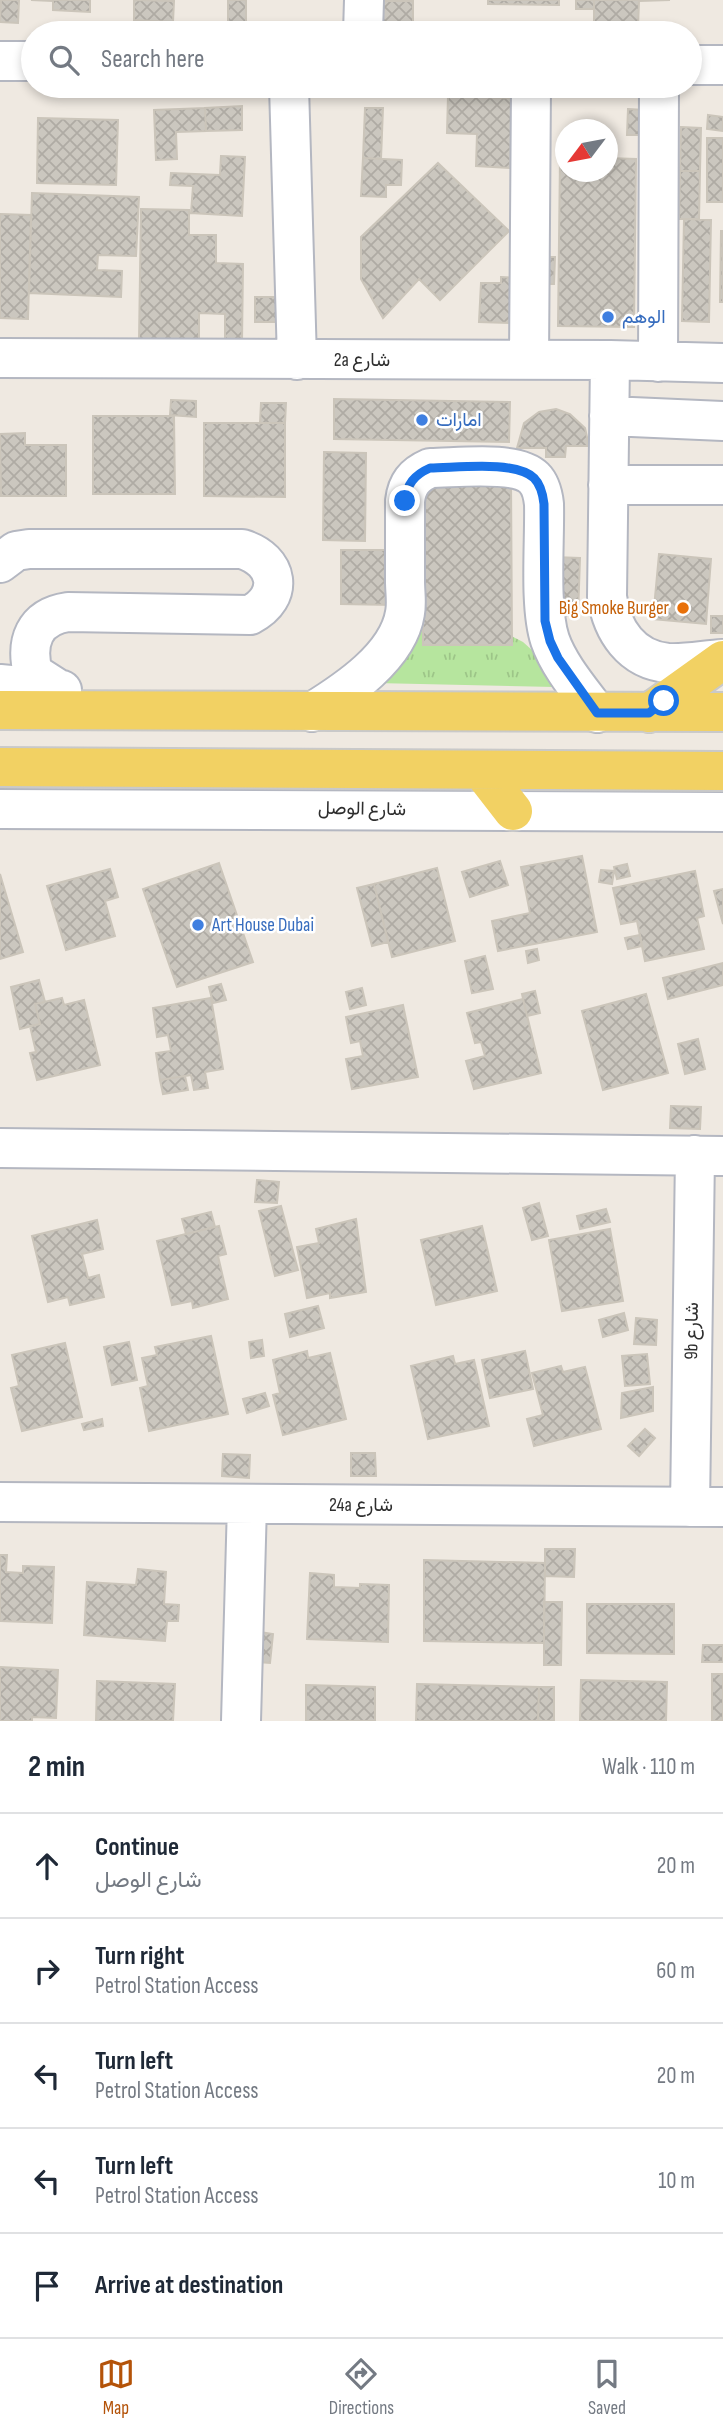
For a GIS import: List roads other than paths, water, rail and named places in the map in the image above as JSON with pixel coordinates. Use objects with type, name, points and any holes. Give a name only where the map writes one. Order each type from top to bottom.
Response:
[{"type":"main road","points":[[649,713],[723,660]]},
{"type":"main road","points":[[0,710],[723,712]]},
{"type":"main road","name":"شارع الوصل","points":[[0,767],[723,771]]},
{"type":"main road","points":[[482,771],[513,811]]},
{"type":"street","points":[[363,21],[364,0]]},
{"type":"street","points":[[0,61],[21,61]]},
{"type":"street","points":[[702,65],[723,65]]},
{"type":"street","points":[[289,98],[297,360]]},
{"type":"street","points":[[529,360],[531,98]]},
{"type":"street","points":[[658,362],[659,98]]},
{"type":"street","name":"2a شارع","points":[[0,358],[610,360],[723,363]]},
{"type":"street","points":[[610,360],[607,597],[610,617],[618,634],[632,649],[649,659],[668,663],[723,660]]},
{"type":"street","points":[[609,416],[723,421]]},
{"type":"street","points":[[312,712],[347,690],[366,674],[389,647],[405,615],[405,501],[412,480],[420,472],[430,468],[510,468],[523,471],[535,479],[542,491],[545,621],[558,658],[597,713]]},
{"type":"street","points":[[608,485],[723,485]]},
{"type":"street","points":[[0,563],[16,551],[29,549],[242,549],[255,553],[265,561],[272,573],[274,586],[270,599],[262,609],[250,615],[68,612],[55,614],[44,620],[29,647],[29,656],[33,673],[58,690]]},
{"type":"street","points":[[0,684],[58,690],[142,710]]},
{"type":"street","name":"شارع الوصل","points":[[0,809],[296,808],[723,812]]},
{"type":"street","points":[[0,1148],[709,1155]]},
{"type":"street","name":"9b شارع","points":[[706,1507],[709,1155]]},
{"type":"street","name":"24a شارع","points":[[0,1502],[706,1507]]},
{"type":"street","points":[[241,1721],[247,1504]]},
{"type":"place","name":"الوهم","points":[[608,317]]},
{"type":"place","name":"امارات","points":[[422,420]]},
{"type":"place","name":"Big Smoke Burger","points":[[683,608]]},
{"type":"place","name":"Art House Dubai","points":[[198,925]]}]
